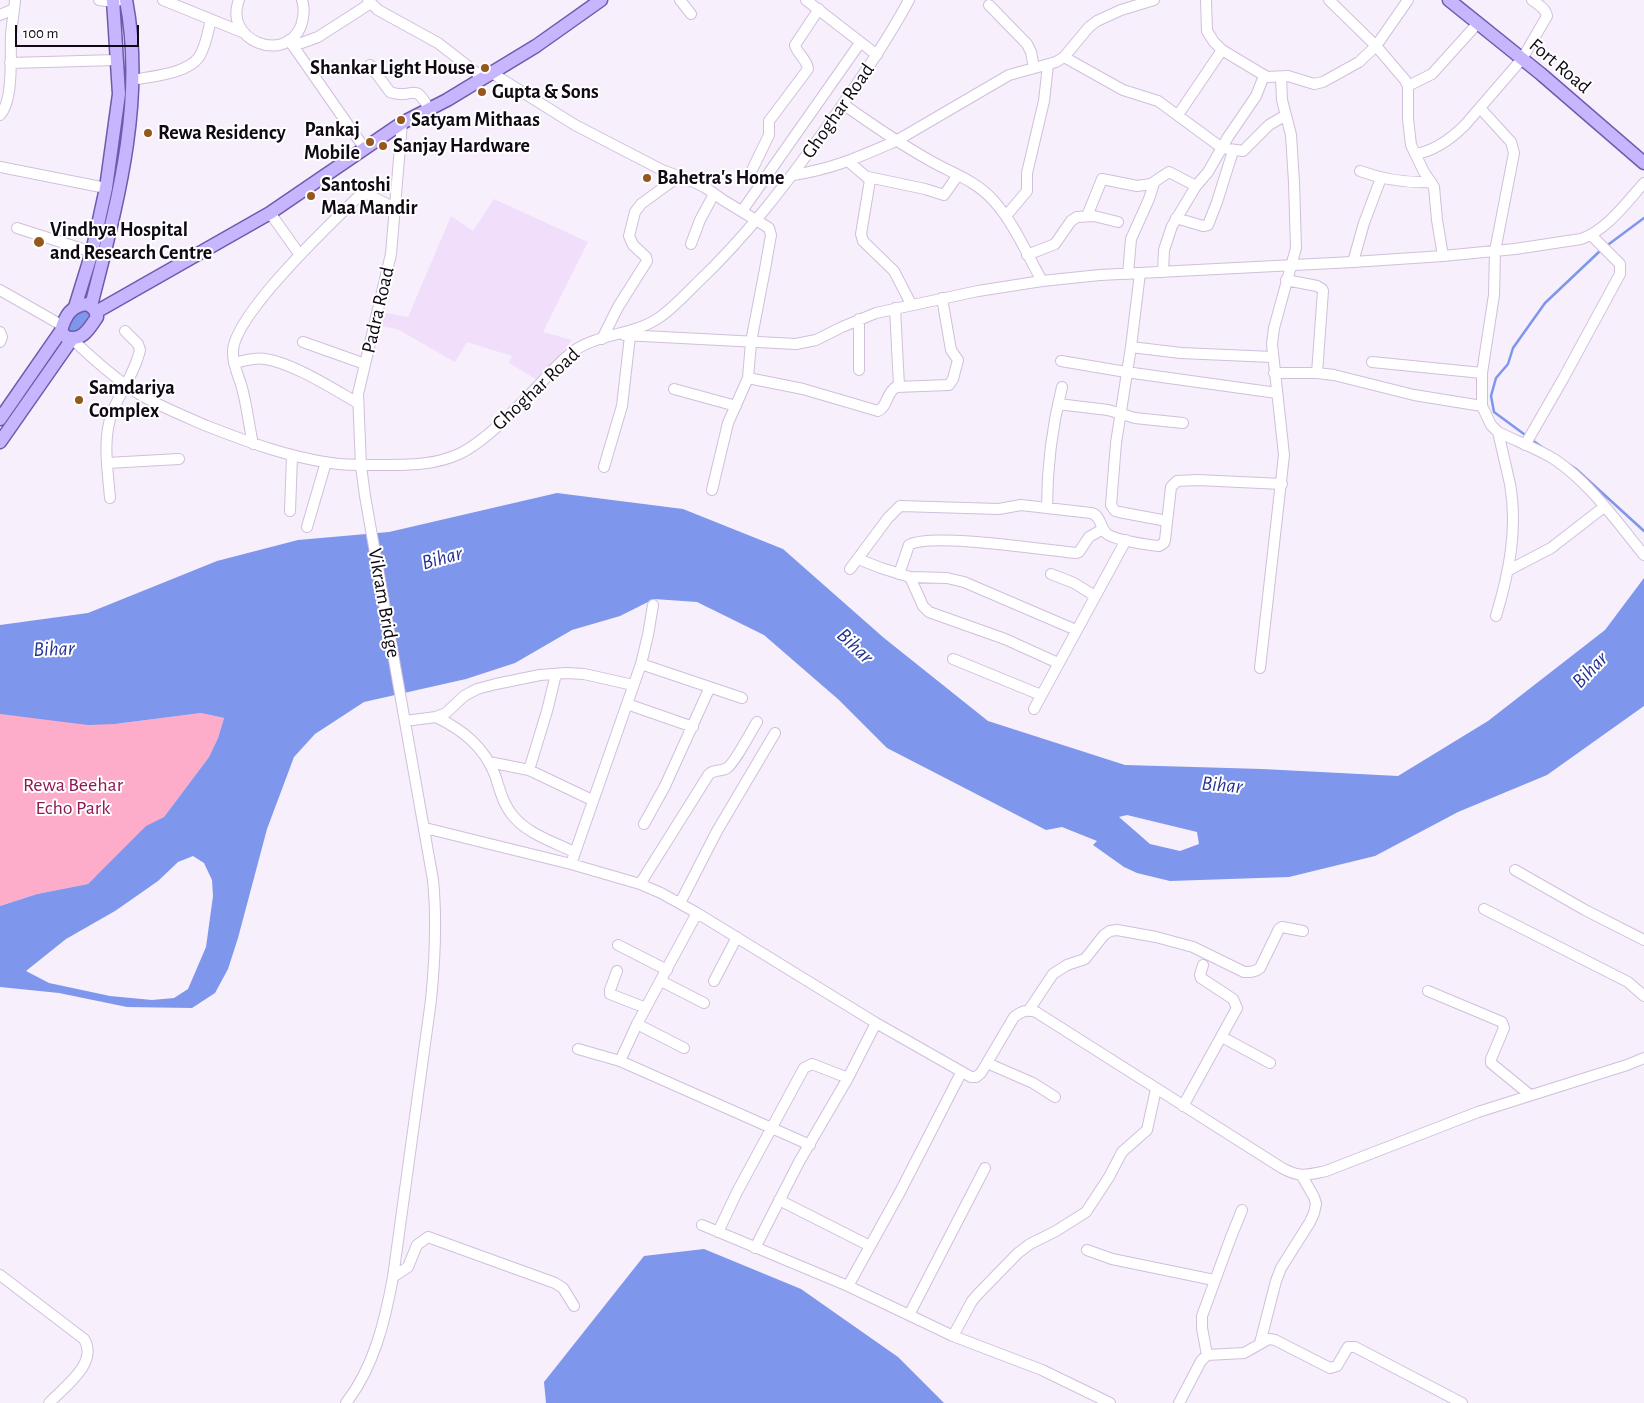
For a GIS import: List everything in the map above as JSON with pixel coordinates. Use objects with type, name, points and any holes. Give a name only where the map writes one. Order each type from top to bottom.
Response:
[{"type":"main road","points":[[75,308],[92,252],[106,188],[119,94],[117,60],[118,0]]},
{"type":"main road","points":[[93,309],[122,176],[133,90],[130,21],[118,0]]},
{"type":"main road","points":[[93,309],[270,213],[402,124],[488,76],[544,41],[601,0]]},
{"type":"main road","name":"Fort Road","points":[[1449,0],[1522,59],[1644,163]]},
{"type":"main road","points":[[0,419],[62,329],[70,311],[79,304],[88,304],[97,317],[90,329],[81,337],[66,338],[62,329]]},
{"type":"main road","points":[[0,442],[72,339]]},
{"type":"street","points":[[99,0],[118,0]]},
{"type":"street","points":[[163,0],[242,32],[252,41],[264,46],[277,46],[318,37],[369,1],[378,10],[438,43],[488,76],[574,125],[662,170],[694,182],[769,228],[771,235],[751,342],[748,378],[725,434],[712,490]]},
{"type":"street","points":[[239,0],[236,6],[237,19],[242,32]]},
{"type":"street","points":[[291,43],[299,31],[304,18],[302,0]]},
{"type":"street","points":[[680,0],[692,14]]},
{"type":"street","points":[[806,0],[876,56]]},
{"type":"street","name":"Ghoghar Road","points":[[72,339],[126,386],[162,407],[253,444],[292,456],[361,466],[422,464],[441,461],[460,454],[478,442],[527,398],[577,348],[647,325],[660,318],[721,261],[793,175],[876,56],[909,0]]},
{"type":"street","points":[[793,175],[820,171],[849,162],[896,141],[1009,74],[1048,65],[1064,57],[1097,21],[1121,10],[1152,0]]},
{"type":"street","points":[[1206,0],[1208,30],[1214,42],[1222,50],[1264,76],[1271,78],[1290,77],[1317,84],[1354,66],[1376,46],[1408,0]]},
{"type":"street","points":[[1329,0],[1376,46],[1408,86],[1409,136],[1414,154],[1434,187],[1436,220],[1444,256]]},
{"type":"street","points":[[1414,154],[1436,148],[1455,135],[1522,59],[1547,16],[1540,6],[1532,0]]},
{"type":"street","points":[[0,15],[15,5]]},
{"type":"street","points":[[0,115],[4,111],[7,100],[15,5]]},
{"type":"street","points":[[989,5],[1027,44],[1031,52],[1034,68]]},
{"type":"street","points":[[753,168],[769,135],[769,121],[808,69],[807,64],[795,45],[819,9]]},
{"type":"street","points":[[132,80],[190,66],[199,57],[205,45],[211,19]]},
{"type":"street","points":[[1408,86],[1432,74],[1478,23]]},
{"type":"street","points":[[742,211],[860,42]]},
{"type":"street","points":[[291,43],[365,149]]},
{"type":"street","points":[[1178,115],[1222,50]]},
{"type":"street","points":[[1064,57],[1123,90],[1158,101],[1222,148],[1241,152],[1246,150],[1269,125],[1286,115]]},
{"type":"street","points":[[10,63],[117,60]]},
{"type":"street","points":[[370,65],[390,92],[402,95],[411,92],[417,93],[422,96],[429,110]]},
{"type":"street","points":[[1006,216],[1027,191],[1027,173],[1044,101],[1048,65]]},
{"type":"street","points":[[1163,272],[1166,242],[1176,218],[1196,186],[1208,172],[1256,96],[1264,76]]},
{"type":"street","points":[[1260,668],[1284,455],[1272,358],[1274,328],[1290,265],[1296,252],[1291,134],[1282,100],[1281,77]]},
{"type":"street","points":[[843,104],[896,141],[938,166],[981,188],[993,199],[1006,216],[1042,281]]},
{"type":"street","points":[[1480,108],[1513,146],[1512,168],[1495,251],[1494,295],[1482,373],[1482,406],[1491,425],[1498,432],[1552,458],[1570,471],[1604,507],[1642,553]]},
{"type":"street","name":"Padra Road","points":[[365,496],[361,466],[358,394],[391,254],[402,124]]},
{"type":"street","points":[[1176,218],[1203,226],[1208,225],[1233,150]]},
{"type":"street","points":[[849,162],[868,178],[944,195],[958,175]]},
{"type":"street","points":[[0,167],[106,188]]},
{"type":"street","points":[[1360,171],[1402,182],[1431,182]]},
{"type":"street","points":[[1087,216],[1102,179],[1137,186],[1154,183],[1169,172],[1196,186]]},
{"type":"street","points":[[602,339],[618,307],[647,261],[646,257],[633,246],[629,236],[635,212],[641,204],[678,176]]},
{"type":"street","points":[[868,178],[870,182],[861,234],[862,241],[894,271],[911,304]]},
{"type":"street","points":[[1353,262],[1364,223],[1381,178]]},
{"type":"street","points":[[1128,274],[1131,239],[1154,183]]},
{"type":"street","points":[[618,335],[796,344],[816,340],[859,319],[895,308],[1042,281],[1140,273],[1444,256],[1581,239],[1591,235],[1608,222],[1644,184]]},
{"type":"street","points":[[253,444],[242,389],[234,363],[233,344],[238,334],[262,299],[300,255],[362,195],[367,194],[395,208]]},
{"type":"street","points":[[691,244],[700,220],[714,194]]},
{"type":"street","points":[[270,213],[300,255]]},
{"type":"street","points":[[1027,255],[1055,244],[1074,219],[1080,216],[1118,222]]},
{"type":"street","points":[[17,228],[92,252]]},
{"type":"street","points":[[1525,445],[1620,274],[1620,264],[1591,235]]},
{"type":"street","points":[[1140,273],[1131,347],[1120,413],[1111,505],[1112,508],[1119,512],[1167,521]]},
{"type":"street","points":[[1286,280],[1317,286],[1323,291],[1317,373]]},
{"type":"street","points":[[0,290],[62,329]]},
{"type":"street","points":[[748,378],[803,389],[878,411],[884,408],[892,388],[899,386],[949,385],[953,379],[958,360],[950,348],[942,298]]},
{"type":"street","points":[[895,308],[899,386]]},
{"type":"street","points":[[859,319],[859,370]]},
{"type":"street","points":[[110,498],[106,447],[109,423],[112,412],[126,386],[140,350],[138,344],[125,331]]},
{"type":"street","points":[[0,332],[2,338],[0,342]]},
{"type":"street","points":[[604,467],[622,406],[630,336]]},
{"type":"street","points":[[302,342],[365,364]]},
{"type":"street","points":[[1131,347],[1181,353],[1272,358]]},
{"type":"street","points":[[234,363],[255,359],[265,359],[279,363],[308,375],[358,403]]},
{"type":"street","points":[[1061,361],[1126,372],[1277,392]]},
{"type":"street","points":[[1372,362],[1482,373]]},
{"type":"street","points":[[1274,374],[1317,373],[1414,395],[1482,406]]},
{"type":"street","points":[[1047,508],[1048,466],[1062,387]]},
{"type":"street","points":[[674,389],[736,406]]},
{"type":"street","points":[[1058,404],[1120,413],[1135,418],[1183,423]]},
{"type":"street","points":[[1496,616],[1509,570],[1512,534],[1510,485],[1498,432]]},
{"type":"street","points":[[290,512],[292,456]]},
{"type":"street","points":[[107,463],[179,459]]},
{"type":"street","points":[[307,527],[326,462]]},
{"type":"street","points":[[850,569],[888,518],[900,506],[1000,508],[1022,505],[1095,514],[1103,529],[1111,536],[1155,546],[1162,545],[1165,540],[1171,487],[1177,481],[1197,480],[1282,484]]},
{"type":"street","name":"Vikram Bridge","points":[[346,1403],[365,1375],[389,1302],[435,960],[436,902],[425,828],[365,496]]},
{"type":"street","points":[[1509,570],[1551,548],[1604,507]]},
{"type":"street","points":[[899,574],[907,549],[916,542],[951,540],[1076,554],[1089,537],[1103,529]]},
{"type":"street","points":[[1034,709],[1126,540]]},
{"type":"street","points":[[858,558],[899,574],[947,578],[964,582],[1076,630]]},
{"type":"street","points":[[1052,574],[1074,582],[1095,596]]},
{"type":"street","points":[[910,576],[923,606],[929,612],[1005,639],[1058,663]]},
{"type":"street","points":[[571,864],[641,664],[654,605]]},
{"type":"street","points":[[953,658],[1041,695]]},
{"type":"street","points":[[641,664],[742,698]]},
{"type":"street","points":[[406,721],[436,717],[446,713],[464,696],[477,689],[502,682],[556,674],[584,674],[634,685]]},
{"type":"street","points":[[529,770],[556,674]]},
{"type":"street","points":[[644,824],[665,786],[710,687]]},
{"type":"street","points":[[627,704],[693,727]]},
{"type":"street","points":[[436,717],[454,725],[477,745],[489,762],[502,798],[514,818],[530,830],[574,852]]},
{"type":"street","points":[[640,884],[709,774],[724,770],[731,765],[757,722]]},
{"type":"street","points":[[680,903],[717,831],[775,733]]},
{"type":"street","points":[[489,762],[529,770],[592,800]]},
{"type":"street","points":[[425,828],[571,864],[640,884],[680,903],[876,1023],[971,1077],[976,1077],[981,1073],[1014,1017],[1020,1012],[1028,1010],[1036,1012],[1282,1168],[1292,1174],[1302,1176],[1326,1171],[1478,1112],[1644,1058]]},
{"type":"street","points":[[1515,870],[1585,910],[1644,940]]},
{"type":"street","points":[[1484,909],[1628,982],[1644,996]]},
{"type":"street","points":[[620,1061],[637,1024],[697,914]]},
{"type":"street","points":[[1028,1010],[1053,974],[1067,965],[1085,959],[1110,931],[1117,930],[1156,937],[1193,947],[1244,972],[1256,971],[1260,968],[1279,929],[1282,927],[1304,931]]},
{"type":"street","points":[[714,981],[737,937]]},
{"type":"street","points":[[618,945],[667,970]]},
{"type":"street","points":[[1183,1106],[1236,1012],[1237,1004],[1233,999],[1201,978],[1200,975],[1204,965]]},
{"type":"street","points":[[617,971],[610,994],[646,1008]]},
{"type":"street","points":[[661,981],[704,1003]]},
{"type":"street","points":[[1428,991],[1502,1022],[1504,1028],[1491,1063],[1530,1096]]},
{"type":"street","points":[[755,1248],[779,1200],[848,1078],[876,1023]]},
{"type":"street","points":[[637,1024],[684,1048]]},
{"type":"street","points":[[1222,1037],[1270,1063]]},
{"type":"street","points":[[578,1049],[620,1061],[810,1145]]},
{"type":"street","points":[[987,1063],[1055,1097]]},
{"type":"street","points":[[718,1232],[737,1192],[804,1068],[816,1065],[848,1078]]},
{"type":"street","points":[[848,1286],[961,1073]]},
{"type":"street","points":[[953,1336],[978,1294],[1018,1253],[1081,1216],[1090,1207],[1109,1178],[1122,1152],[1147,1130],[1156,1089]]},
{"type":"street","points":[[909,1315],[985,1168]]},
{"type":"street","points":[[1260,1343],[1281,1268],[1314,1213],[1316,1204],[1314,1197],[1302,1176]]},
{"type":"street","points":[[779,1200],[870,1246]]},
{"type":"street","points":[[1208,1355],[1201,1323],[1214,1280],[1242,1210]]},
{"type":"street","points":[[702,1225],[848,1286],[953,1336],[1042,1370],[1110,1403]]},
{"type":"street","points":[[393,1277],[408,1267],[417,1245],[428,1237],[555,1283],[564,1288],[574,1306]]},
{"type":"street","points":[[1087,1250],[1112,1259],[1214,1280]]},
{"type":"street","points":[[0,1275],[84,1339],[88,1346],[88,1357],[83,1367],[49,1403]]},
{"type":"street","points":[[1179,1403],[1201,1361],[1208,1355],[1244,1353],[1260,1343],[1275,1340],[1330,1368],[1337,1366],[1348,1347],[1355,1347],[1462,1403]]},
{"type":"shaded area","points":[[494,199],[588,242],[543,332],[572,340],[539,381],[509,363],[512,356],[467,342],[455,362],[397,329],[381,326],[386,313],[408,317],[451,216],[473,231]]},
{"type":"green space","name":"Rewa Beehar Echo Park","points":[[201,713],[224,718],[218,738],[209,757],[164,817],[146,827],[88,884],[37,894],[0,906],[0,714],[115,724]]},
{"type":"water","points":[[79,305],[97,317],[72,339],[63,322]]},
{"type":"water","name":"Bihar","points":[[557,493],[683,509],[783,549],[884,638],[988,721],[1125,765],[1262,769],[1398,776],[1488,721],[1605,630],[1644,578],[1644,706],[1547,775],[1458,812],[1375,856],[1289,877],[1170,881],[1137,873],[1124,867],[1093,845],[1097,841],[1062,827],[1046,830],[887,748],[839,700],[764,635],[697,602],[654,599],[620,616],[572,630],[515,663],[466,679],[364,702],[315,734],[294,757],[267,829],[228,969],[215,993],[192,1008],[127,1007],[59,993],[0,987],[0,906],[37,894],[88,884],[146,826],[164,817],[209,757],[218,738],[224,718],[201,713],[115,724],[88,725],[0,714],[0,625],[88,613],[217,561],[298,540],[389,532]],"holes":[[[1127,815],[1197,832],[1199,844],[1180,851],[1150,844],[1119,817]],[[193,856],[204,863],[212,880],[213,896],[206,947],[188,989],[174,998],[152,1000],[110,996],[49,983],[26,971],[66,939],[115,911],[158,881],[178,862]]]},
{"type":"water","points":[[704,1249],[801,1289],[898,1357],[944,1403],[546,1403],[544,1382],[644,1256]]},
{"type":"waterway","points":[[1605,247],[1644,218]]},
{"type":"waterway","points":[[1528,437],[1494,412],[1491,396],[1496,378],[1508,364],[1513,348],[1545,303],[1601,250]]},
{"type":"waterway","points":[[1532,440],[1542,447]]},
{"type":"waterway","points":[[1570,465],[1644,531]]},
{"type":"place","name":"Shankar Light House","points":[[485,68]]},
{"type":"place","name":"Gupta & Sons","points":[[482,92]]},
{"type":"place","name":"Satyam Mithaas","points":[[401,120]]},
{"type":"place","name":"Rewa Residency","points":[[148,133]]},
{"type":"place","name":"Pankaj Mobile","points":[[370,142]]},
{"type":"place","name":"Sanjay Hardware","points":[[383,146]]},
{"type":"place","name":"Bahetra's Home","points":[[647,178]]},
{"type":"place","name":"Santoshi Maa Mandir","points":[[311,196]]},
{"type":"place","name":"Vindhya Hospital and Research Centre","points":[[39,242]]},
{"type":"place","name":"Samdariya Complex","points":[[79,400]]}]
